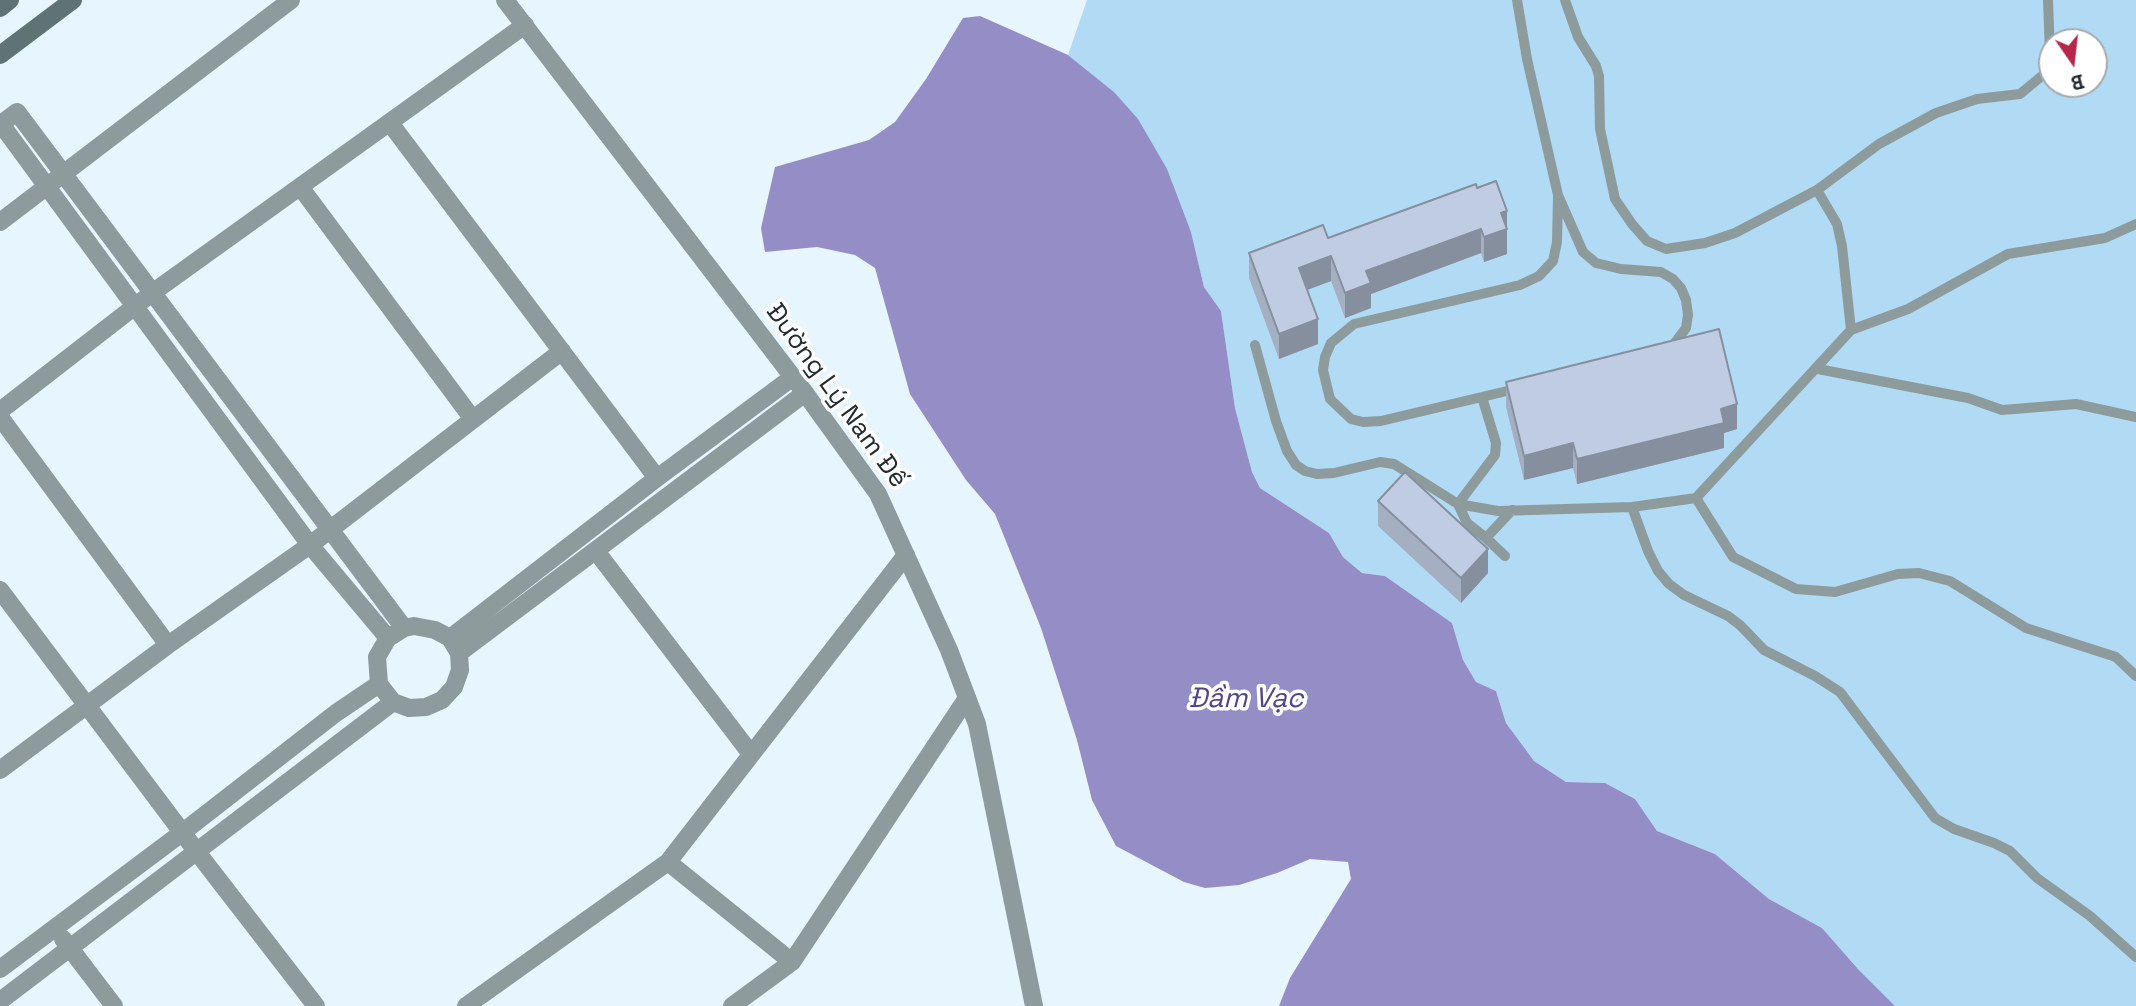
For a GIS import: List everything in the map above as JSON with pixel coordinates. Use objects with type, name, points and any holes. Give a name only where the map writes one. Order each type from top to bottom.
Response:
[{"type":"main road","points":[[0,8],[10,0]]},
{"type":"main road","points":[[0,55],[73,0]]},
{"type":"street","points":[[0,222],[291,0]]},
{"type":"street","name":"Đường Lý Nam Đế","points":[[505,0],[806,393],[878,494],[949,650],[977,724],[1034,1006]]},
{"type":"street","points":[[0,411],[152,293],[525,25]]},
{"type":"street","points":[[388,638],[310,545],[1,124],[17,112],[404,628]]},
{"type":"street","points":[[390,123],[657,478]]},
{"type":"street","points":[[301,188],[472,418]]},
{"type":"street","points":[[0,770],[168,645],[310,545],[562,351]]},
{"type":"street","points":[[454,646],[657,478],[793,377]]},
{"type":"street","points":[[454,646],[596,551],[806,393]]},
{"type":"street","points":[[0,417],[168,645]]},
{"type":"street","points":[[596,551],[751,754]]},
{"type":"street","points":[[466,1006],[668,862],[906,555]]},
{"type":"street","points":[[0,590],[316,1006]]},
{"type":"street","points":[[425,626],[454,646],[460,670],[454,687],[442,699],[426,707],[409,708],[393,702],[379,684],[377,657],[388,638],[404,628],[425,626]]},
{"type":"street","points":[[0,969],[336,713],[379,684]]},
{"type":"street","points":[[732,1006],[792,962],[967,698]]},
{"type":"street","points":[[0,1001],[393,702]]},
{"type":"street","points":[[668,862],[792,962]]},
{"type":"street","points":[[56,927],[69,949],[114,1006]]},
{"type":"lane","points":[[1517,0],[1527,59],[1558,195],[1583,252],[1596,263],[1621,269],[1661,272],[1673,279],[1686,300],[1686,328],[1671,348],[1658,355],[1381,421],[1363,422],[1351,419],[1330,399],[1323,370],[1325,357],[1331,343],[1354,324],[1520,285],[1538,276],[1553,261],[1557,242],[1558,195]]},
{"type":"lane","points":[[1565,0],[1578,37],[1599,76],[1600,129],[1615,199],[1647,241],[1666,249],[1705,243],[1735,233],[1818,190],[1879,144],[1936,113],[1977,99],[2020,94],[2043,75],[2050,54],[2048,0]]},
{"type":"lane","points":[[1818,190],[1837,224],[1851,330]]},
{"type":"lane","points":[[1255,345],[1287,452],[1296,465],[1305,471],[1317,474],[1334,473],[1380,462],[1394,464],[1458,504],[1498,511],[1632,507],[1696,498],[1818,369],[1851,330],[1908,309],[2008,254],[2105,237],[2136,224]]},
{"type":"lane","points":[[1818,369],[1968,398],[2003,410],[2076,404],[2136,417]]},
{"type":"lane","points":[[1458,504],[1495,455],[1496,443],[1482,397]]},
{"type":"lane","points":[[1696,498],[1733,557],[1796,589],[1835,592],[1898,574],[1919,573],[1950,581],[2026,628],[2116,657],[2136,676]]},
{"type":"lane","points":[[1458,504],[1467,523],[1505,556]]},
{"type":"lane","points":[[1632,507],[1648,551],[1658,571],[1669,583],[1684,595],[1728,616],[1764,650],[1840,692],[1935,818],[1954,830],[2010,851],[2037,878],[2090,916],[2136,957]]},
{"type":"lane","points":[[1486,538],[1512,510]]},
{"type":"shaded area","points":[[1087,0],[2136,0],[2136,1006],[1895,1006],[1822,928],[1769,899],[1715,854],[1657,831],[1635,799],[1605,783],[1566,782],[1534,761],[1506,723],[1496,691],[1476,682],[1463,660],[1452,623],[1385,576],[1362,573],[1343,557],[1329,533],[1260,488],[1252,472],[1235,408],[1221,311],[1204,287],[1191,232],[1114,92],[1068,55]]},
{"type":"water","name":"Đầm Vạc","points":[[980,16],[1068,55],[1114,92],[1138,119],[1167,169],[1191,232],[1204,287],[1221,311],[1235,408],[1252,472],[1260,488],[1329,533],[1343,557],[1362,573],[1385,576],[1452,623],[1463,660],[1476,682],[1496,691],[1506,723],[1534,761],[1566,782],[1605,783],[1635,799],[1657,831],[1715,854],[1769,899],[1822,928],[1895,1006],[1279,1006],[1290,978],[1351,879],[1348,862],[1310,859],[1239,885],[1205,888],[1184,882],[1116,846],[1092,800],[1077,740],[1041,628],[995,514],[966,480],[910,394],[875,268],[855,255],[817,247],[765,252],[761,228],[775,167],[869,140],[895,122],[926,79],[963,18]]},
{"type":"building","points":[[1496,181],[1507,211],[1501,213],[1507,229],[1484,237],[1481,229],[1366,271],[1371,283],[1345,293],[1331,256],[1299,268],[1318,319],[1279,334],[1249,253],[1323,225],[1328,238],[1476,184],[1477,188]]},
{"type":"building","points":[[1719,329],[1737,404],[1721,409],[1724,423],[1577,459],[1573,443],[1524,456],[1506,382]]},
{"type":"building","points":[[1405,472],[1488,549],[1461,578],[1378,501]]}]
